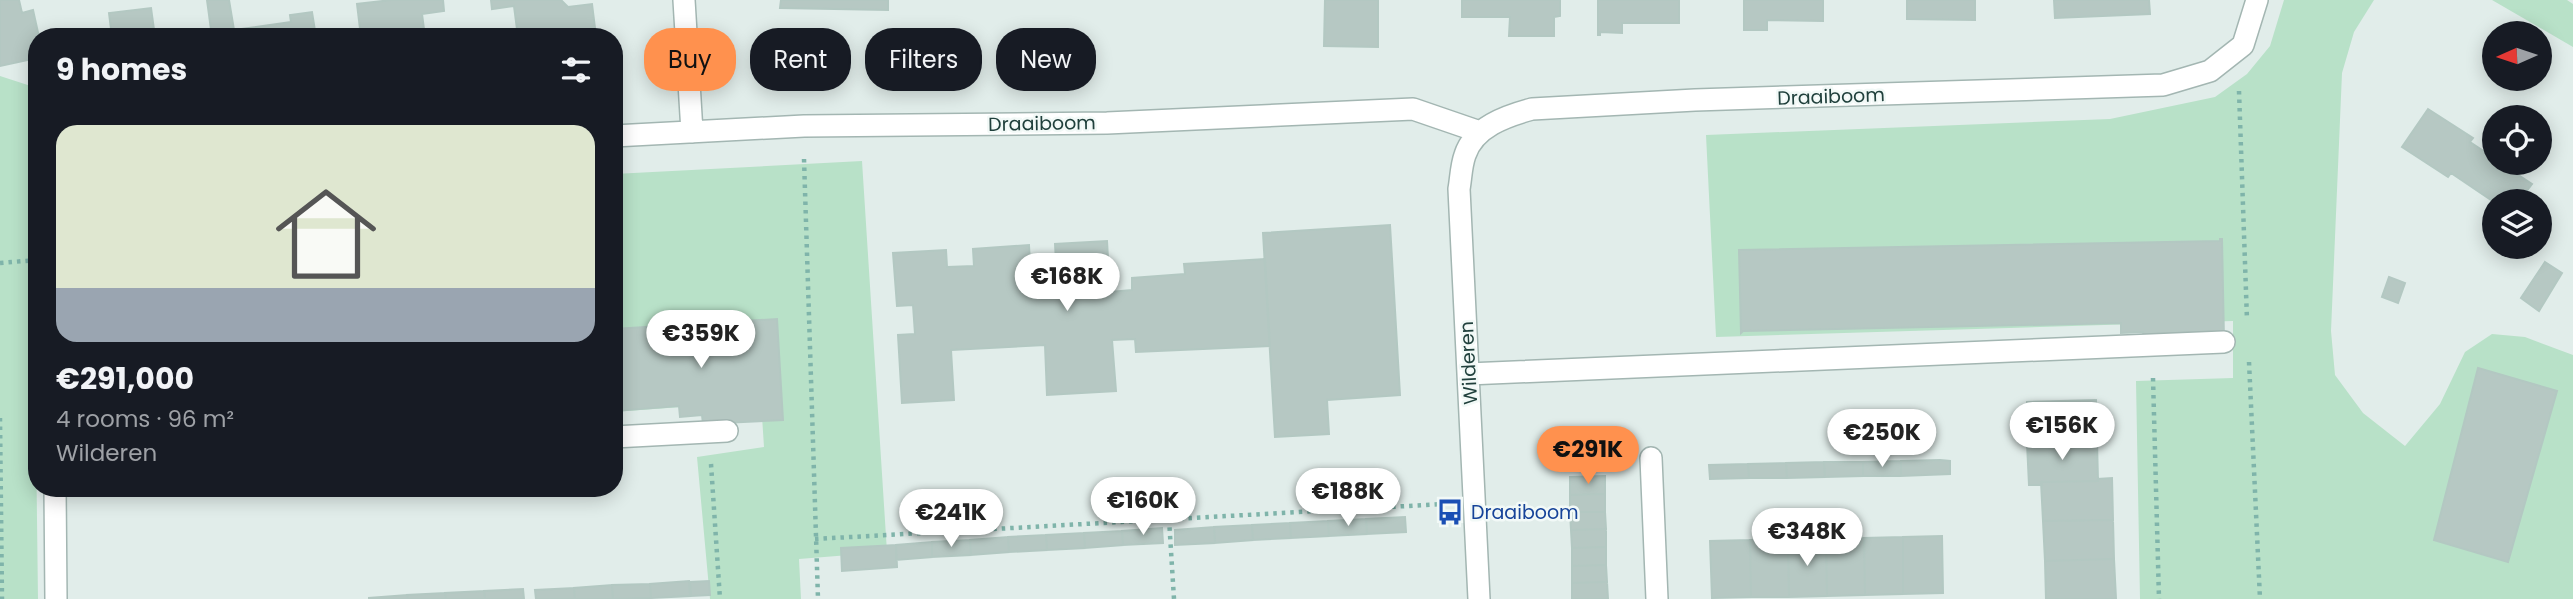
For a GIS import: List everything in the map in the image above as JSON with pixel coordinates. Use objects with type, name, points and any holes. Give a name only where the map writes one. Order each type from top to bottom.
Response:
[{"type":"street","points":[[684,0],[692,132]]},
{"type":"street","name":"Draaiboom","points":[[623,136],[804,126],[1107,123],[1413,109],[1480,132],[1508,115],[1532,109],[1723,99],[2163,85],[2210,71],[2243,45],[2257,0]]},
{"type":"street","name":"Wilderen","points":[[1479,599],[1459,189],[1465,153],[1480,132]]},
{"type":"street","points":[[1468,374],[2224,342]]},
{"type":"street","points":[[623,436],[718,431]]},
{"type":"street","points":[[1651,458],[1657,599]]},
{"type":"street","points":[[55,497],[56,599]]},
{"type":"path","points":[[2238,49],[2260,599]]},
{"type":"path","points":[[804,126],[818,599]]},
{"type":"path","points":[[0,263],[28,261]]},
{"type":"path","points":[[2224,342],[2248,342]]},
{"type":"path","points":[[2152,345],[2159,599]]},
{"type":"path","points":[[0,418],[2,599]]},
{"type":"path","points":[[718,431],[720,599]]},
{"type":"path","points":[[815,539],[1474,502]]},
{"type":"path","points":[[1169,519],[1174,599]]},
{"type":"green space","points":[[2284,0],[2374,0],[2354,32],[2342,73],[2331,331],[2335,375],[2363,413],[2405,446],[2440,404],[2465,352],[2492,334],[2525,337],[2573,355],[2573,599],[2140,599],[2136,381],[2233,378],[2233,321],[1716,337],[1706,135],[2110,119],[2215,97],[2247,74],[2270,46]]},
{"type":"green space","points":[[2492,0],[2567,0],[2573,4],[2573,47],[2552,35],[2552,21],[2528,21]]},
{"type":"green space","points":[[0,76],[28,85],[28,497],[37,497],[38,599],[0,599]]},
{"type":"green space","points":[[862,161],[887,552],[799,559],[801,599],[710,599],[697,457],[764,447],[761,401],[623,411],[623,174]]},
{"type":"building","points":[[0,0],[19,0],[22,13],[33,10],[37,28],[28,28],[28,60],[0,66]]},
{"type":"building","points":[[207,0],[229,0],[234,28],[211,28]]},
{"type":"building","points":[[391,0],[443,0],[444,11],[422,14],[424,28],[360,28],[357,4]]},
{"type":"building","points":[[491,0],[561,0],[568,7],[592,4],[595,28],[517,28],[514,6],[492,9]]},
{"type":"building","points":[[781,0],[888,0],[888,10],[780,8]]},
{"type":"building","points":[[1325,0],[1378,0],[1378,47],[1324,46]]},
{"type":"building","points":[[1462,0],[1560,0],[1560,16],[1554,17],[1554,36],[1509,36],[1510,17],[1462,17]]},
{"type":"building","points":[[1598,0],[1679,0],[1679,23],[1622,23],[1622,33],[1600,32],[1598,35]]},
{"type":"building","points":[[1744,0],[1823,0],[1823,21],[1767,20],[1767,30],[1744,30]]},
{"type":"building","points":[[1907,0],[1975,0],[1975,20],[1907,19]]},
{"type":"building","points":[[2054,0],[2149,0],[2150,14],[2055,18]]},
{"type":"building","points":[[151,8],[154,28],[111,28],[109,13]]},
{"type":"building","points":[[312,12],[315,28],[248,28],[291,22],[290,15]]},
{"type":"building","points":[[2428,109],[2473,138],[2470,142],[2482,150],[2482,175],[2518,175],[2532,184],[2528,189],[2482,189],[2482,194],[2451,173],[2448,177],[2402,147]]},
{"type":"building","points":[[1390,225],[1400,395],[1327,400],[1329,434],[1275,437],[1263,233]]},
{"type":"building","points":[[2220,239],[2224,340],[2144,340],[2143,332],[2121,333],[2121,323],[1741,333],[1739,250]]},
{"type":"building","points":[[1107,241],[1110,292],[1132,290],[1132,278],[1185,274],[1184,264],[1265,259],[1270,346],[1136,352],[1135,339],[1112,340],[1116,391],[1047,395],[1045,345],[951,350],[954,400],[902,403],[898,335],[915,334],[913,305],[897,306],[893,253],[946,250],[947,267],[974,266],[973,249],[1029,245],[1030,263],[1056,262],[1055,244]]},
{"type":"building","points":[[2545,262],[2562,273],[2539,311],[2521,298]]},
{"type":"building","points":[[2389,277],[2405,283],[2398,303],[2382,297]]},
{"type":"building","points":[[777,319],[783,420],[703,424],[702,415],[680,417],[679,406],[623,410],[623,328]]},
{"type":"building","points":[[2478,368],[2557,391],[2508,562],[2434,540]]},
{"type":"building","points":[[2096,400],[2097,441],[2027,443],[2027,402]]},
{"type":"building","points":[[2097,441],[2098,481],[2041,482],[2042,485],[2029,485],[2027,443]]},
{"type":"building","points":[[1901,461],[1950,461],[1950,474],[1901,476]]},
{"type":"building","points":[[1901,461],[1901,476],[1863,476],[1863,462]]},
{"type":"building","points":[[1824,462],[1825,477],[1787,478],[1786,463]]},
{"type":"building","points":[[1824,462],[1863,462],[1863,476],[1825,477]]},
{"type":"building","points":[[1786,463],[1787,478],[1749,478],[1748,464]]},
{"type":"building","points":[[1748,464],[1749,478],[1710,479],[1709,465]]},
{"type":"building","points":[[1605,476],[1605,494],[1570,495],[1570,477]]},
{"type":"building","points":[[2112,478],[2113,520],[2043,521],[2041,482],[2098,481]]},
{"type":"building","points":[[1605,494],[1605,512],[1570,512],[1570,495]]},
{"type":"building","points":[[1570,512],[1605,512],[1606,529],[1571,530]]},
{"type":"building","points":[[1405,517],[1406,532],[1367,534],[1366,519]]},
{"type":"building","points":[[1366,519],[1367,534],[1329,536],[1328,521]]},
{"type":"building","points":[[2113,520],[2114,559],[2045,561],[2043,521]]},
{"type":"building","points":[[1328,521],[1329,536],[1291,538],[1290,523]]},
{"type":"building","points":[[1290,523],[1291,538],[1253,540],[1252,525]]},
{"type":"building","points":[[1252,525],[1253,540],[1215,543],[1214,527]]},
{"type":"building","points":[[1214,527],[1215,543],[1175,545],[1175,530]]},
{"type":"building","points":[[1162,528],[1163,543],[1123,545],[1122,531]]},
{"type":"building","points":[[1606,529],[1606,547],[1572,548],[1571,530]]},
{"type":"building","points":[[1122,531],[1123,545],[1085,548],[1084,533]]},
{"type":"building","points":[[1084,533],[1085,548],[1047,550],[1046,535]]},
{"type":"building","points":[[1046,535],[1047,550],[1009,552],[1008,537]]},
{"type":"building","points":[[1942,536],[1943,593],[1903,594],[1903,537]]},
{"type":"building","points":[[1008,537],[1009,552],[971,555],[970,540]]},
{"type":"building","points":[[1903,537],[1903,594],[1865,595],[1864,538]]},
{"type":"building","points":[[1864,538],[1865,595],[1827,596],[1826,539]]},
{"type":"building","points":[[1788,539],[1826,539],[1827,596],[1789,597]]},
{"type":"building","points":[[1788,539],[1789,597],[1751,597],[1750,540]]},
{"type":"building","points":[[970,540],[971,555],[932,557],[932,542]]},
{"type":"building","points":[[1750,540],[1751,597],[1712,598],[1710,541]]},
{"type":"building","points":[[932,542],[932,557],[896,560],[896,545]]},
{"type":"building","points":[[896,545],[897,567],[842,571],[841,548]]},
{"type":"building","points":[[1606,547],[1606,565],[1572,566],[1572,548]]},
{"type":"building","points":[[2114,559],[2116,599],[2046,599],[2045,561]]},
{"type":"building","points":[[1606,565],[1607,582],[1572,583],[1572,566]]},
{"type":"building","points":[[689,581],[690,596],[651,598],[650,584]]},
{"type":"building","points":[[709,581],[710,595],[691,596],[690,582]]},
{"type":"building","points":[[1607,582],[1608,599],[1572,599],[1572,583]]},
{"type":"building","points":[[650,584],[651,598],[613,599],[612,585]]},
{"type":"building","points":[[612,585],[613,599],[575,599],[574,588]]},
{"type":"building","points":[[574,588],[575,599],[536,599],[535,590]]},
{"type":"building","points":[[523,589],[524,599],[485,599],[484,591]]},
{"type":"building","points":[[484,591],[485,599],[446,599],[445,593]]},
{"type":"building","points":[[445,593],[446,599],[408,599],[407,595]]},
{"type":"building","points":[[407,595],[408,599],[369,599],[369,598]]},
{"type":"place","name":"Draaiboom","points":[[1450,512]]}]
